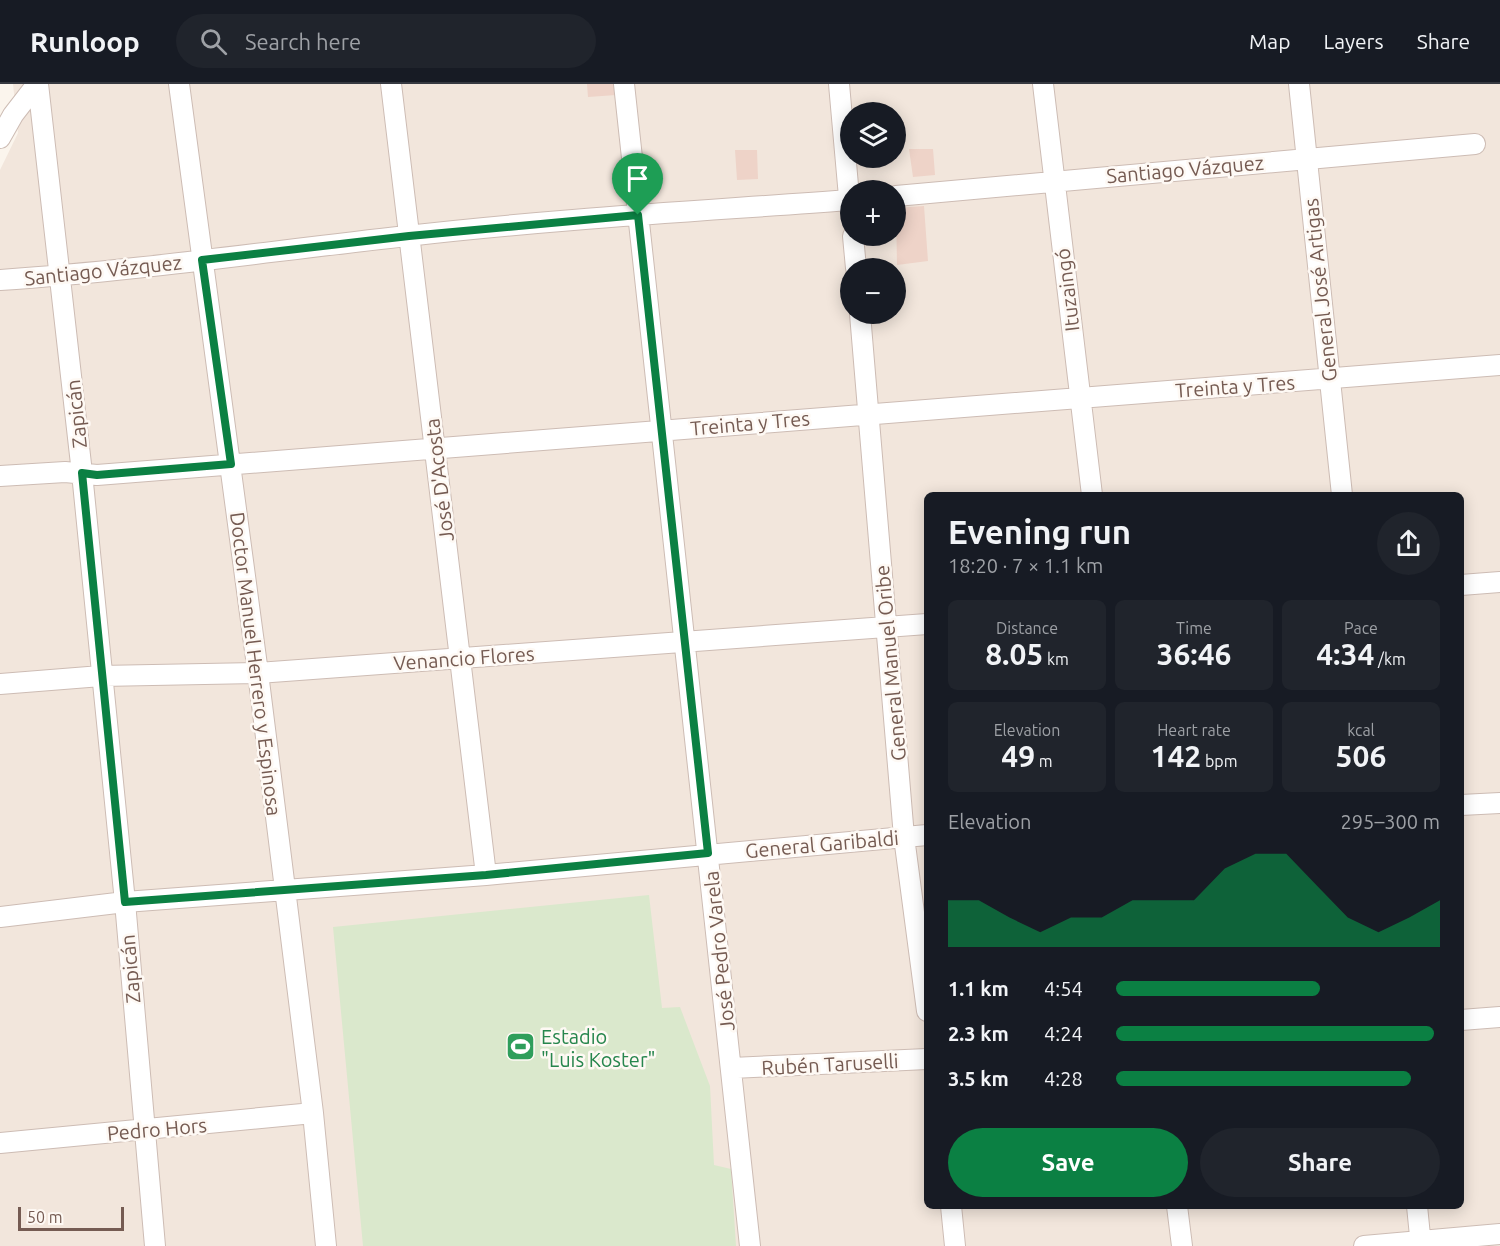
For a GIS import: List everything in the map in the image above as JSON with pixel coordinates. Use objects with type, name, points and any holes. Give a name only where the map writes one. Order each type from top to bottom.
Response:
[{"type":"street","points":[[0,138],[13,115],[38,84]]},
{"type":"street","name":"Zapicán","points":[[38,84],[82,473],[125,902],[154,1246]]},
{"type":"street","name":"Doctor Manuel Herrero y Espinosa","points":[[179,84],[258,673],[313,1113],[326,1246]]},
{"type":"street","name":"José D'Acosta","points":[[390,84],[486,875]]},
{"type":"street","name":"José Pedro Varela","points":[[624,84],[750,1246]]},
{"type":"street","points":[[839,84],[848,180]]},
{"type":"street","name":"Ituzaingó","points":[[1043,84],[1092,492]]},
{"type":"street","name":"General José Artigas","points":[[1299,84],[1342,492]]},
{"type":"street","name":"Santiago Vázquez","points":[[906,195],[1475,144]]},
{"type":"street","name":"Santiago Vázquez","points":[[0,280],[61,276],[409,236],[638,215],[840,201]]},
{"type":"street","name":"General Manuel Oribe","points":[[861,324],[904,837],[924,988]]},
{"type":"street","name":"Treinta y Tres","points":[[0,476],[65,472],[97,475],[1500,365]]},
{"type":"street","points":[[1464,585],[1500,582]]},
{"type":"street","name":"Venancio Flores","points":[[0,684],[101,676],[258,673],[924,624]]},
{"type":"street","points":[[1464,805],[1500,803]]},
{"type":"street","name":"General Garibaldi","points":[[0,917],[125,902],[486,875],[708,853],[924,835]]},
{"type":"street","points":[[1464,1020],[1500,1017]]},
{"type":"street","name":"Rubén Taruselli","points":[[732,1068],[924,1059]]},
{"type":"street","name":"Pedro Hors","points":[[0,1143],[313,1113]]},
{"type":"street","points":[[951,1209],[955,1246]]},
{"type":"street","points":[[1177,1209],[1182,1246]]},
{"type":"street","points":[[1417,1209],[1420,1244]]},
{"type":"street","points":[[1364,1246],[1495,1238]]},
{"type":"shaded area","points":[[13,84],[1500,84],[1500,1246],[0,1246],[0,170],[18,133]]},
{"type":"green space","name":"Estadio \"Luis Koster\"","points":[[649,895],[662,1008],[680,1007],[710,1086],[714,1165],[731,1169],[736,1246],[363,1246],[333,927]]},
{"type":"building","points":[[587,84],[614,84],[616,95],[588,97]]},
{"type":"building","points":[[909,149],[933,149],[935,175],[913,177]]},
{"type":"building","points":[[735,150],[757,150],[758,179],[737,180]]},
{"type":"building","points":[[924,206],[928,261],[906,264],[906,258],[897,258],[897,246],[906,246],[906,207]]},
{"type":"place","name":"Estadio \"Luis Koster\"","points":[[520,1047]]},
{"type":"route","points":[[638,215],[708,853],[486,875],[125,902],[82,473],[97,475],[231,464],[202,260],[409,236],[638,215]]}]
